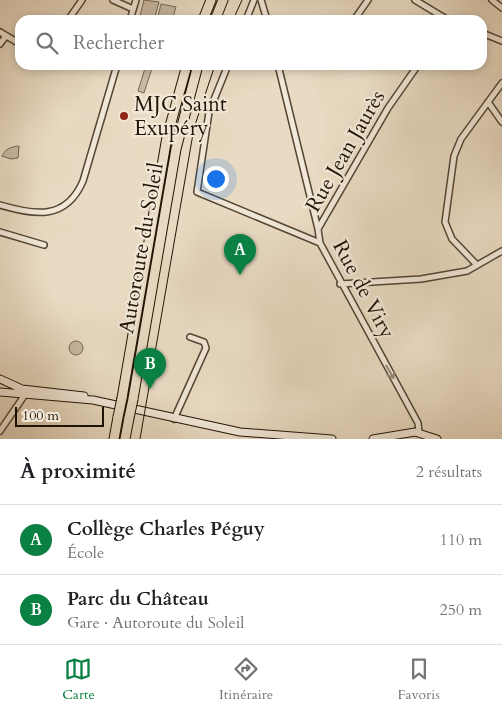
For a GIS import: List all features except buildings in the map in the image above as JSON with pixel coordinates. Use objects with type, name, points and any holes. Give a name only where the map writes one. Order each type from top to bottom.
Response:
[{"type":"highway","points":[[205,15],[211,0]]},
{"type":"highway","points":[[217,15],[223,0]]},
{"type":"highway","name":"Autoroute du Soleil","points":[[114,439],[167,137],[186,70]]},
{"type":"highway","name":"Autoroute du Soleil","points":[[125,439],[176,149],[197,70]]},
{"type":"main road","points":[[0,379],[2,385],[0,391],[24,396],[93,400]]},
{"type":"main road","points":[[0,379],[22,389],[72,393],[93,400],[174,419],[240,432],[332,439]]},
{"type":"main road","points":[[373,439],[419,432],[437,439]]},
{"type":"street","points":[[72,15],[82,0]]},
{"type":"street","points":[[113,0],[133,9]]},
{"type":"street","points":[[131,15],[136,0]]},
{"type":"street","points":[[248,15],[254,0]]},
{"type":"street","points":[[261,0],[265,15]]},
{"type":"street","points":[[358,15],[368,0]]},
{"type":"street","points":[[415,0],[440,15]]},
{"type":"street","points":[[492,0],[502,8]]},
{"type":"street","points":[[0,32],[15,41]]},
{"type":"street","points":[[487,35],[502,41]]},
{"type":"street","points":[[0,44],[6,36]]},
{"type":"street","points":[[0,205],[38,214],[59,208],[76,194],[83,181],[116,70]]},
{"type":"street","points":[[226,70],[209,112],[197,192],[320,243]]},
{"type":"street","name":"Rue de Viry","points":[[279,70],[320,243],[340,284],[418,423],[419,432]]},
{"type":"street","name":"Rue Jean Jaurès","points":[[318,229],[388,108],[415,70]]},
{"type":"street","points":[[477,265],[452,239],[445,222],[454,156],[461,139],[502,82]]},
{"type":"street","points":[[488,102],[502,122]]},
{"type":"street","points":[[0,232],[44,244]]},
{"type":"street","points":[[340,284],[421,279],[467,271],[502,251]]},
{"type":"street","points":[[174,419],[206,348],[204,342],[190,337]]},
{"type":"street","points":[[0,431],[24,396]]},
{"type":"shaded area","points":[[144,0],[159,2],[155,15],[140,15]]},
{"type":"shaded area","points":[[161,4],[176,7],[174,15],[158,15]]},
{"type":"shaded area","points":[[144,70],[151,70],[144,93],[138,91]]},
{"type":"shaded area","points":[[19,146],[18,158],[11,159],[2,156],[9,148]]},
{"type":"shaded area","points":[[76,341],[81,343],[83,348],[81,353],[76,355],[71,353],[69,348],[71,343]]},
{"type":"tram line","points":[[235,15],[242,0]]},
{"type":"tram line","points":[[140,439],[194,128],[213,70]]},
{"type":"place","name":"MJC Saint Exupéry","points":[[124,116]]},
{"type":"place","name":"Collège Charles Péguy","points":[[240,275]]},
{"type":"place","name":"Parc du Château","points":[[150,389]]}]
